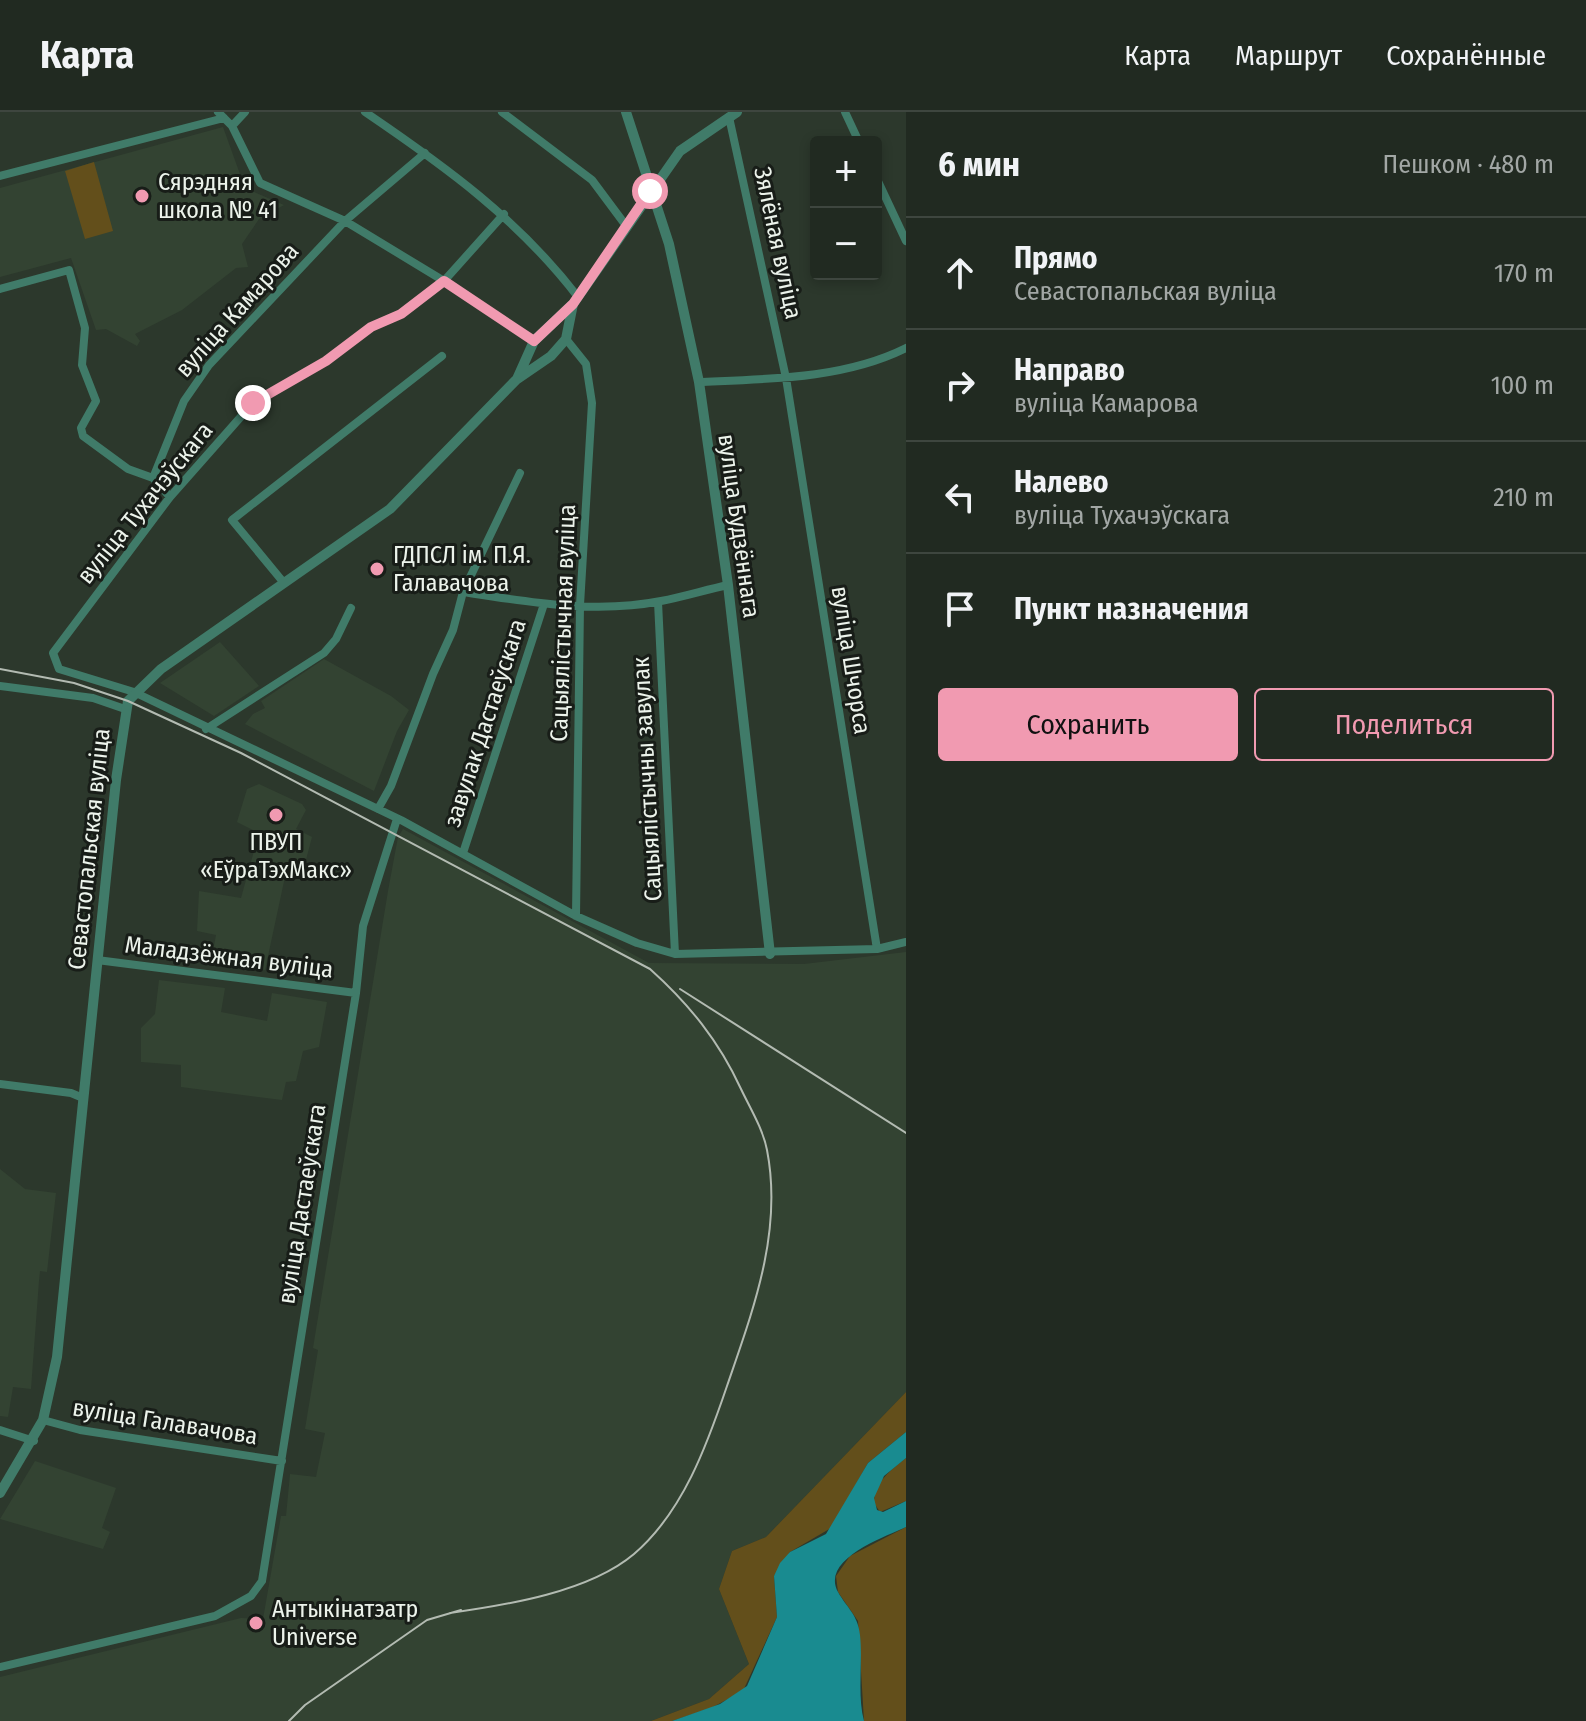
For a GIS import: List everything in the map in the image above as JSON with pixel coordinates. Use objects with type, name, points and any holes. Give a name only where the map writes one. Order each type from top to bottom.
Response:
[{"type":"street","points":[[232,126],[245,112]]},
{"type":"street","points":[[365,112],[425,153],[504,214],[543,252],[575,301]]},
{"type":"street","points":[[502,112],[592,180],[627,227]]},
{"type":"street","points":[[512,112],[515,123]]},
{"type":"street","name":"вуліца Будзённага","points":[[626,112],[669,244],[699,382],[728,585],[770,954]]},
{"type":"street","points":[[845,112],[856,136]]},
{"type":"street","name":"Севастопальская вуліца","points":[[516,380],[533,343],[575,301],[680,151],[733,114]]},
{"type":"street","name":"Зялёная вуліца","points":[[733,114],[786,378]]},
{"type":"street","points":[[0,176],[221,115],[232,126],[260,183],[345,221],[444,281],[533,343],[537,356],[551,356]]},
{"type":"street","name":"вуліца Камарова","points":[[153,478],[184,401],[209,365],[345,221],[425,153]]},
{"type":"street","points":[[882,190],[906,241]]},
{"type":"street","name":"вуліца Тухачэўскага","points":[[134,692],[59,669],[53,653],[170,497],[253,403],[326,361],[371,327],[401,314],[444,281],[504,214]]},
{"type":"street","points":[[0,289],[69,270],[85,328],[82,365],[96,401],[81,428],[83,436],[128,469],[153,478],[170,497]]},
{"type":"street","name":"Севастопальская вуліца","points":[[0,1493],[34,1441],[43,1420],[64,1309],[97,960],[125,709],[134,692],[390,509],[516,380],[551,356],[566,339],[575,301]]},
{"type":"street","points":[[548,326],[561,325],[566,339]]},
{"type":"street","name":"Сацыялістычная вуліца","points":[[566,339],[586,364],[592,403],[580,605],[576,916]]},
{"type":"street","points":[[699,382],[786,378],[878,362],[906,348]]},
{"type":"street","points":[[284,583],[232,520],[442,356]]},
{"type":"street","name":"вуліца Шчорса","points":[[786,378],[877,949]]},
{"type":"street","points":[[378,809],[391,786],[453,630],[463,592],[520,473]]},
{"type":"street","points":[[463,592],[544,604],[580,605],[658,602],[728,585]]},
{"type":"street","name":"Сацыялістычны завулак","points":[[658,602],[675,954]]},
{"type":"street","name":"завулак Дастаеўскага","points":[[463,853],[544,604]]},
{"type":"street","points":[[206,729],[324,653],[336,639],[351,608]]},
{"type":"street","points":[[0,686],[93,698],[125,709]]},
{"type":"street","points":[[134,692],[399,819],[576,916],[637,943],[675,954],[770,954],[877,949],[906,942]]},
{"type":"street","name":"вуліца Дастаеўскага","points":[[0,1667],[215,1616],[251,1596],[262,1581],[356,993],[363,926],[399,819]]},
{"type":"street","name":"Маладзёжная вуліца","points":[[97,960],[356,993]]},
{"type":"street","points":[[0,1084],[71,1093],[83,1098]]},
{"type":"street","name":"вуліца Галавачова","points":[[43,1420],[80,1430],[282,1461]]},
{"type":"street","points":[[0,1430],[34,1441]]},
{"type":"shaded area","points":[[223,127],[245,188],[284,205],[259,219],[242,244],[248,267],[236,268],[182,310],[135,334],[140,341],[137,346],[106,329],[96,330],[71,258],[0,277],[0,188]]},
{"type":"shaded area","points":[[94,162],[113,231],[85,239],[65,171]]},
{"type":"shaded area","points":[[220,642],[259,686],[214,716],[160,683]]},
{"type":"shaded area","points":[[324,659],[391,696],[409,710],[397,731],[374,791],[245,724],[253,714],[265,708],[261,701]]},
{"type":"shaded area","points":[[259,784],[302,804],[306,810],[296,829],[312,837],[302,875],[286,872],[265,970],[211,962],[216,935],[197,931],[199,891],[241,898],[259,833],[237,822],[247,789]]},
{"type":"shaded area","points":[[403,829],[649,963],[804,964],[906,952],[906,1392],[766,1537],[732,1551],[719,1589],[749,1664],[709,1699],[651,1721],[0,1721],[0,1677],[241,1618],[263,1619],[281,1516],[286,1516],[290,1474],[316,1477],[325,1433],[305,1429],[318,1350],[313,1348],[388,891],[398,837]]},
{"type":"shaded area","points":[[159,980],[225,988],[221,1012],[267,1021],[272,993],[327,1002],[319,1047],[303,1051],[296,1081],[286,1082],[282,1100],[181,1087],[181,1065],[141,1062],[141,1028],[155,1014]]},
{"type":"shaded area","points":[[0,1169],[25,1189],[56,1193],[47,1272],[40,1271],[31,1389],[13,1387],[8,1417],[0,1416]]},
{"type":"shaded area","points":[[906,1392],[906,1432],[868,1463],[831,1528],[790,1552],[774,1576],[777,1617],[743,1691],[711,1708],[672,1721],[651,1721],[709,1699],[749,1664],[719,1589],[732,1551],[766,1537]]},
{"type":"shaded area","points":[[906,1458],[906,1501],[880,1512],[874,1503],[877,1489],[884,1477]]},
{"type":"shaded area","points":[[35,1461],[116,1488],[102,1528],[110,1532],[103,1549],[0,1519]]},
{"type":"shaded area","points":[[906,1527],[906,1721],[864,1721],[858,1621],[838,1592],[836,1576],[850,1556]]},
{"type":"water","points":[[906,1432],[906,1458],[884,1476],[874,1498],[877,1510],[883,1512],[906,1501],[906,1527],[857,1551],[838,1569],[835,1580],[838,1592],[859,1628],[864,1721],[672,1721],[720,1704],[747,1686],[777,1617],[774,1576],[780,1563],[790,1552],[826,1534],[868,1463]]},
{"type":"railway","points":[[0,669],[74,683],[128,701],[241,753],[650,969],[678,996],[713,1039],[756,1119],[767,1150],[771,1181],[771,1211],[763,1270],[719,1408],[702,1454],[680,1498],[651,1537],[616,1567],[546,1595],[450,1613]]},
{"type":"railway","points":[[680,989],[906,1133]]},
{"type":"railway","points":[[289,1721],[305,1705],[427,1620],[461,1610]]},
{"type":"place","name":"Сярэдняя школа № 41","points":[[142,196]]},
{"type":"place","name":"ГДПСЛ ім. П.Я. Галавачова","points":[[377,569]]},
{"type":"place","name":"ПВУП «ЕўраТэхМакс»","points":[[276,815]]},
{"type":"place","name":"Антыкінатэатр Universe","points":[[256,1623]]},
{"type":"route","points":[[253,403],[326,361],[371,327],[401,314],[444,281],[534,341],[573,304],[650,191]]}]
